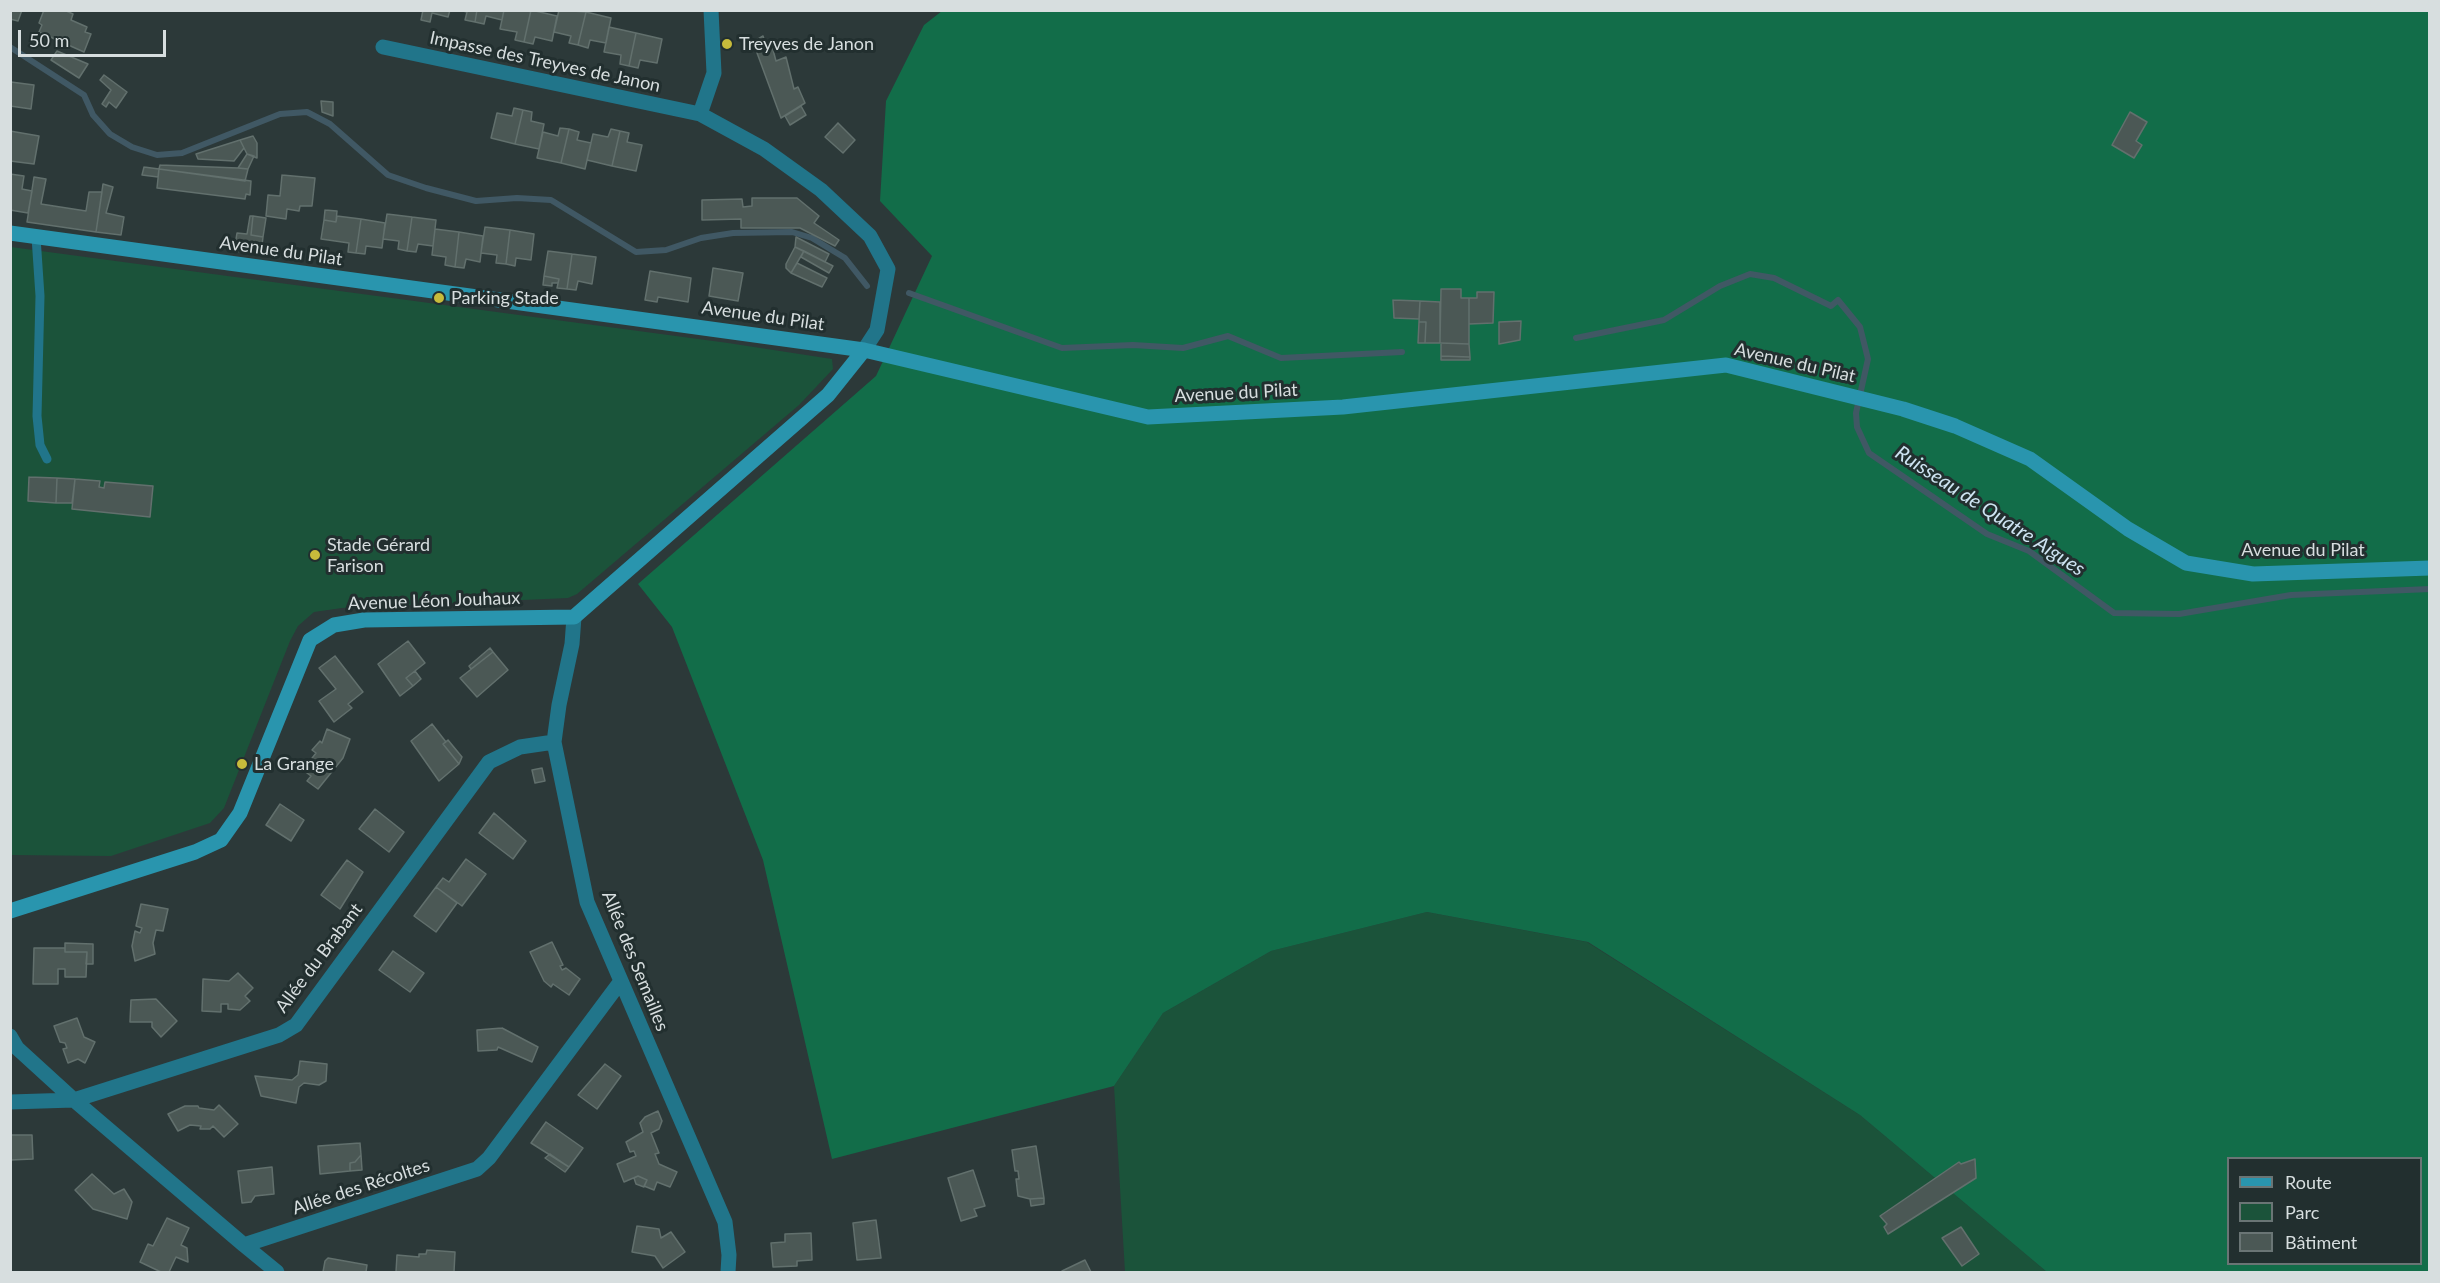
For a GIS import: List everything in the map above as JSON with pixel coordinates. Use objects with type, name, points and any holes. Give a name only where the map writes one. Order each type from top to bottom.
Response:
[{"type":"main road","name":"Avenue du Pilat","points":[[10,233],[864,350],[1148,417],[1343,407],[1726,365],[1903,409],[1955,426],[2030,459],[2128,529],[2186,562],[2253,574],[2430,568]]},
{"type":"main road","points":[[574,617],[828,395],[864,350]]},
{"type":"main road","name":"Avenue Léon Jouhaux","points":[[10,911],[195,852],[220,840],[240,813],[310,640],[334,625],[364,620],[574,617]]},
{"type":"street","points":[[699,114],[714,73],[711,10]]},
{"type":"street","name":"Impasse des Treyves de Janon","points":[[383,47],[699,114],[764,149],[821,190],[870,236],[888,270],[877,330],[864,350]]},
{"type":"street","name":"Allée des Semailles","points":[[574,617],[572,644],[554,742],[587,902],[725,1222],[729,1255],[728,1272]]},
{"type":"street","name":"Allée du Brabant","points":[[10,1102],[74,1100],[279,1035],[296,1025],[489,762],[520,747],[554,742]]},
{"type":"street","name":"Allée des Récoltes","points":[[244,1245],[477,1169],[489,1158],[621,981]]},
{"type":"street","points":[[10,1036],[17,1048],[74,1100],[277,1272]]},
{"type":"lane","points":[[36,237],[40,296],[37,416],[40,445],[47,459]]},
{"type":"green space","points":[[942,11],[2429,11],[2429,1272],[2047,1272],[1860,1115],[1588,942],[1427,912],[1271,951],[1163,1013],[1114,1086],[832,1159],[763,860],[672,627],[638,584],[876,376],[932,256],[880,201],[886,101],[924,25]]},
{"type":"green space","name":"Stade Gérard Farison","points":[[11,247],[728,343],[832,359],[833,369],[799,405],[577,594],[568,598],[342,608],[314,612],[298,626],[290,641],[224,808],[210,823],[111,856],[11,855]]},
{"type":"green space","points":[[1427,912],[1587,942],[1860,1115],[2047,1272],[1125,1272],[1114,1086],[1163,1013],[1271,951]]},
{"type":"building","points":[[10,10],[22,10],[18,21],[10,19]]},
{"type":"building","points":[[44,10],[64,10],[73,14],[71,20],[87,27],[85,32],[91,34],[84,52],[39,32],[42,25],[39,23]]},
{"type":"building","points":[[423,10],[450,10],[448,17],[432,13],[430,22],[421,20]]},
{"type":"building","points":[[459,10],[477,10],[475,22],[465,20],[467,12]]},
{"type":"building","points":[[477,10],[504,10],[502,20],[486,16],[484,24],[475,22]]},
{"type":"building","points":[[504,10],[531,10],[524,42],[515,40],[517,32],[500,29]]},
{"type":"building","points":[[531,10],[557,16],[552,41],[535,37],[533,44],[524,42]]},
{"type":"building","points":[[559,10],[586,12],[578,45],[569,43],[571,36],[554,32]]},
{"type":"building","points":[[586,12],[611,18],[606,43],[590,40],[588,48],[578,45]]},
{"type":"building","points":[[609,27],[636,33],[629,66],[620,64],[621,55],[604,52]]},
{"type":"building","points":[[636,33],[662,39],[657,63],[640,60],[638,68],[629,66]]},
{"type":"building","points":[[763,36],[767,49],[772,46],[776,61],[786,57],[794,89],[798,87],[805,103],[781,118],[753,42]]},
{"type":"building","points":[[57,51],[88,64],[79,78],[51,60]]},
{"type":"building","points":[[104,75],[127,92],[116,108],[109,102],[106,107],[102,104],[111,90],[100,80]]},
{"type":"building","points":[[11,82],[34,85],[31,109],[10,106]]},
{"type":"building","points":[[321,101],[333,102],[333,116],[322,112]]},
{"type":"building","points":[[801,106],[806,115],[790,125],[785,116]]},
{"type":"building","points":[[514,108],[523,110],[515,144],[491,138],[497,113],[512,116]]},
{"type":"building","points":[[523,110],[532,112],[531,121],[544,124],[539,149],[515,144]]},
{"type":"building","points":[[2130,112],[2147,122],[2136,141],[2142,145],[2134,158],[2112,145]]},
{"type":"building","points":[[838,123],[855,140],[843,153],[825,137]]},
{"type":"building","points":[[560,128],[569,129],[561,163],[537,158],[543,132],[558,136]]},
{"type":"building","points":[[569,129],[579,132],[577,140],[591,143],[585,169],[561,163]]},
{"type":"building","points":[[611,129],[620,131],[612,166],[587,160],[593,134],[608,137]]},
{"type":"building","points":[[10,131],[39,136],[34,164],[10,161]]},
{"type":"building","points":[[620,131],[629,133],[627,142],[642,145],[636,171],[612,166]]},
{"type":"building","points":[[253,136],[257,143],[257,158],[247,154],[240,140]]},
{"type":"building","points":[[240,140],[244,148],[234,161],[198,159],[196,154]]},
{"type":"building","points":[[247,154],[254,156],[248,169],[238,168]]},
{"type":"building","points":[[160,165],[248,169],[245,181],[159,169]]},
{"type":"building","points":[[144,167],[159,169],[158,177],[142,175]]},
{"type":"building","points":[[159,169],[251,181],[250,195],[246,194],[245,199],[157,188]]},
{"type":"building","points":[[10,174],[24,176],[22,189],[32,191],[28,213],[10,210]]},
{"type":"building","points":[[282,175],[315,178],[312,206],[300,206],[299,211],[287,209],[286,219],[266,216],[268,195],[280,196]]},
{"type":"building","points":[[34,177],[46,179],[41,204],[86,211],[89,192],[102,192],[96,232],[27,222]]},
{"type":"building","points":[[103,184],[113,187],[106,213],[124,217],[121,235],[96,232]]},
{"type":"building","points":[[752,198],[797,198],[819,216],[814,223],[839,240],[835,246],[800,228],[741,228],[741,219],[702,220],[702,200],[742,199],[743,207],[752,206]]},
{"type":"building","points":[[325,210],[337,211],[336,222],[324,220]]},
{"type":"building","points":[[387,214],[412,217],[407,251],[398,249],[399,241],[383,239]]},
{"type":"building","points":[[250,216],[253,216],[251,235],[263,237],[261,254],[234,251],[237,233],[247,234]]},
{"type":"building","points":[[253,216],[266,218],[263,237],[251,235]]},
{"type":"building","points":[[337,216],[361,219],[356,253],[348,252],[349,243],[321,239],[324,220],[336,222]]},
{"type":"building","points":[[412,217],[436,220],[433,246],[418,244],[416,252],[407,251]]},
{"type":"building","points":[[361,219],[385,223],[382,248],[366,246],[365,254],[356,253]]},
{"type":"building","points":[[485,227],[510,230],[506,264],[496,263],[497,255],[481,253]]},
{"type":"building","points":[[435,229],[459,232],[455,267],[445,265],[446,257],[432,255]]},
{"type":"building","points":[[510,230],[534,234],[531,260],[516,258],[515,266],[506,264]]},
{"type":"building","points":[[459,232],[483,236],[480,262],[466,259],[464,268],[455,267]]},
{"type":"building","points":[[796,237],[829,254],[825,262],[795,247]]},
{"type":"building","points":[[795,247],[804,251],[791,273],[786,268],[786,264]]},
{"type":"building","points":[[548,251],[572,254],[567,289],[557,288],[559,279],[544,276]]},
{"type":"building","points":[[804,251],[833,266],[829,273],[801,257]]},
{"type":"building","points":[[572,254],[596,257],[592,284],[578,281],[576,290],[567,289]]},
{"type":"building","points":[[797,263],[827,278],[822,287],[791,273]]},
{"type":"building","points":[[713,268],[743,273],[738,301],[709,296]]},
{"type":"building","points":[[650,271],[691,278],[688,302],[658,297],[657,302],[645,300]]},
{"type":"building","points":[[544,276],[559,279],[558,283],[552,283],[552,286],[543,285]]},
{"type":"building","points":[[1441,289],[1461,289],[1461,298],[1469,298],[1469,344],[1440,343]]},
{"type":"building","points":[[1477,292],[1494,292],[1493,323],[1469,324],[1469,298],[1477,298]]},
{"type":"building","points":[[1393,300],[1420,301],[1419,319],[1394,318]]},
{"type":"building","points":[[1420,301],[1440,302],[1440,343],[1425,343],[1426,322],[1419,322]]},
{"type":"building","points":[[1521,321],[1520,340],[1499,344],[1499,322]]},
{"type":"building","points":[[1419,322],[1426,322],[1425,343],[1418,343]]},
{"type":"building","points":[[1441,343],[1469,344],[1470,357],[1441,356]]},
{"type":"building","points":[[1441,356],[1470,357],[1470,360],[1441,360]]},
{"type":"building","points":[[29,477],[57,478],[56,503],[28,501]]},
{"type":"building","points":[[57,478],[75,479],[72,503],[56,503]]},
{"type":"building","points":[[75,479],[100,481],[99,487],[104,488],[105,482],[153,486],[150,517],[72,509]]},
{"type":"building","points":[[408,641],[425,663],[406,678],[413,686],[400,696],[378,664]]},
{"type":"building","points":[[490,648],[493,652],[471,669],[469,666]]},
{"type":"building","points":[[493,652],[508,670],[477,697],[460,678]]},
{"type":"building","points":[[335,656],[363,692],[348,704],[352,708],[334,722],[319,701],[336,689],[319,668]]},
{"type":"building","points":[[415,671],[421,679],[413,686],[406,678]]},
{"type":"building","points":[[432,724],[446,742],[443,744],[459,764],[439,781],[411,741]]},
{"type":"building","points":[[327,729],[350,739],[343,758],[318,789],[307,781],[311,776],[303,770],[316,753],[312,750],[320,741],[322,743]]},
{"type":"building","points":[[448,740],[462,757],[459,764],[443,744]]},
{"type":"building","points":[[542,768],[545,781],[535,783],[532,770]]},
{"type":"building","points":[[280,804],[304,820],[291,841],[266,825]]},
{"type":"building","points":[[375,809],[404,832],[389,852],[359,829]]},
{"type":"building","points":[[494,813],[526,841],[513,859],[479,833]]},
{"type":"building","points":[[466,859],[486,874],[462,906],[436,887],[443,878],[449,882]]},
{"type":"building","points":[[347,860],[363,872],[340,909],[321,895]]},
{"type":"building","points":[[436,887],[457,903],[436,932],[414,916]]},
{"type":"building","points":[[141,904],[168,909],[163,931],[156,930],[153,943],[155,954],[135,961],[132,946],[135,931],[140,933],[142,928],[136,926]]},
{"type":"building","points":[[552,942],[563,965],[560,966],[562,970],[566,968],[580,979],[569,995],[553,984],[551,987],[544,981],[530,952]]},
{"type":"building","points":[[65,943],[93,944],[93,964],[86,964],[87,952],[65,952]]},
{"type":"building","points":[[34,948],[65,948],[65,952],[87,952],[86,977],[65,977],[65,969],[58,969],[58,984],[33,984]]},
{"type":"building","points":[[393,951],[424,973],[410,992],[379,970]]},
{"type":"building","points":[[238,973],[253,988],[245,996],[250,1001],[240,1010],[228,1009],[228,1004],[221,1004],[221,1012],[202,1011],[203,979],[229,981]]},
{"type":"building","points":[[156,999],[177,1021],[161,1037],[152,1027],[152,1022],[130,1022],[131,1000]]},
{"type":"building","points":[[77,1018],[84,1037],[95,1042],[85,1063],[78,1059],[68,1063],[63,1049],[67,1048],[65,1043],[60,1042],[54,1026]]},
{"type":"building","points":[[502,1028],[538,1047],[532,1062],[498,1047],[497,1050],[478,1051],[477,1030]]},
{"type":"building","points":[[300,1061],[327,1064],[326,1081],[319,1085],[304,1083],[299,1087],[296,1103],[261,1096],[255,1076],[292,1080],[298,1075]]},
{"type":"building","points":[[605,1064],[621,1076],[597,1109],[578,1095]]},
{"type":"building","points":[[219,1105],[238,1124],[224,1137],[213,1126],[210,1129],[200,1129],[201,1126],[190,1125],[178,1131],[168,1114],[185,1106],[214,1110]]},
{"type":"building","points":[[658,1111],[662,1121],[659,1129],[651,1133],[659,1153],[655,1154],[659,1164],[677,1172],[670,1187],[657,1182],[654,1190],[644,1186],[647,1180],[638,1176],[624,1182],[617,1164],[636,1156],[634,1151],[630,1152],[626,1142],[643,1132],[640,1123],[645,1117]]},
{"type":"building","points":[[546,1122],[583,1148],[569,1167],[531,1143]]},
{"type":"building","points":[[10,1135],[32,1135],[33,1159],[10,1160]]},
{"type":"building","points":[[360,1143],[361,1155],[355,1162],[350,1163],[350,1171],[320,1174],[318,1146]]},
{"type":"building","points":[[1036,1146],[1044,1198],[1030,1199],[1018,1196],[1016,1179],[1019,1179],[1018,1171],[1015,1171],[1012,1150]]},
{"type":"building","points":[[550,1154],[569,1167],[565,1172],[545,1158]]},
{"type":"building","points":[[361,1155],[362,1170],[350,1171],[350,1163],[355,1162]]},
{"type":"building","points":[[1975,1159],[1976,1178],[1888,1234],[1884,1227],[1887,1224],[1880,1216],[1959,1162],[1961,1164]]},
{"type":"building","points":[[272,1167],[274,1194],[255,1196],[251,1202],[242,1203],[238,1171]]},
{"type":"building","points":[[973,1170],[985,1206],[974,1209],[977,1216],[961,1221],[948,1178]]},
{"type":"building","points":[[92,1174],[114,1194],[124,1189],[132,1202],[127,1219],[93,1209],[75,1190]]},
{"type":"building","points":[[638,1176],[647,1180],[644,1187],[636,1184],[634,1178]]},
{"type":"building","points":[[1044,1198],[1044,1204],[1031,1206],[1030,1199]]},
{"type":"building","points":[[167,1218],[189,1228],[181,1245],[187,1248],[188,1262],[176,1257],[169,1272],[161,1272],[140,1262],[148,1244],[153,1246]]},
{"type":"building","points":[[876,1220],[881,1258],[857,1260],[853,1223]]},
{"type":"building","points":[[637,1226],[659,1229],[661,1238],[671,1232],[685,1252],[663,1268],[655,1256],[632,1252]]},
{"type":"building","points":[[1961,1227],[1979,1254],[1962,1266],[1942,1238]]},
{"type":"building","points":[[811,1233],[812,1260],[797,1261],[797,1266],[773,1267],[771,1243],[785,1242],[785,1234]]},
{"type":"building","points":[[427,1250],[455,1252],[454,1272],[396,1272],[397,1255],[419,1257],[419,1254],[426,1254]]},
{"type":"building","points":[[328,1258],[367,1265],[366,1272],[323,1272],[325,1261]]},
{"type":"building","points":[[1085,1260],[1091,1272],[1062,1272],[1062,1271]]},
{"type":"waterway","name":"Ruisseau de Quatre Aigues","points":[[10,47],[84,95],[93,115],[110,134],[132,147],[157,155],[182,153],[280,114],[307,112],[330,124],[388,175],[426,188],[476,201],[517,198],[551,200],[636,252],[666,250],[701,238],[733,233],[792,232],[812,238],[845,258],[867,286]]},
{"type":"waterway","name":"Ruisseau de Quatre Aigues","points":[[1576,338],[1664,320],[1720,286],[1750,274],[1774,278],[1831,306],[1838,300],[1860,327],[1868,359],[1856,413],[1857,427],[1869,453],[1987,534],[2029,551],[2114,613],[2179,614],[2291,595],[2430,589]]},
{"type":"waterway","name":"Ruisseau de Quatre Aigues","points":[[909,293],[1062,348],[1133,345],[1183,348],[1228,336],[1281,358],[1402,352]]},
{"type":"place","name":"Treyves de Janon","points":[[727,44]]},
{"type":"place","name":"Parking Stade","points":[[439,298]]},
{"type":"place","name":"Stade Gérard Farison","points":[[315,555]]},
{"type":"place","name":"La Grange","points":[[242,764]]}]
